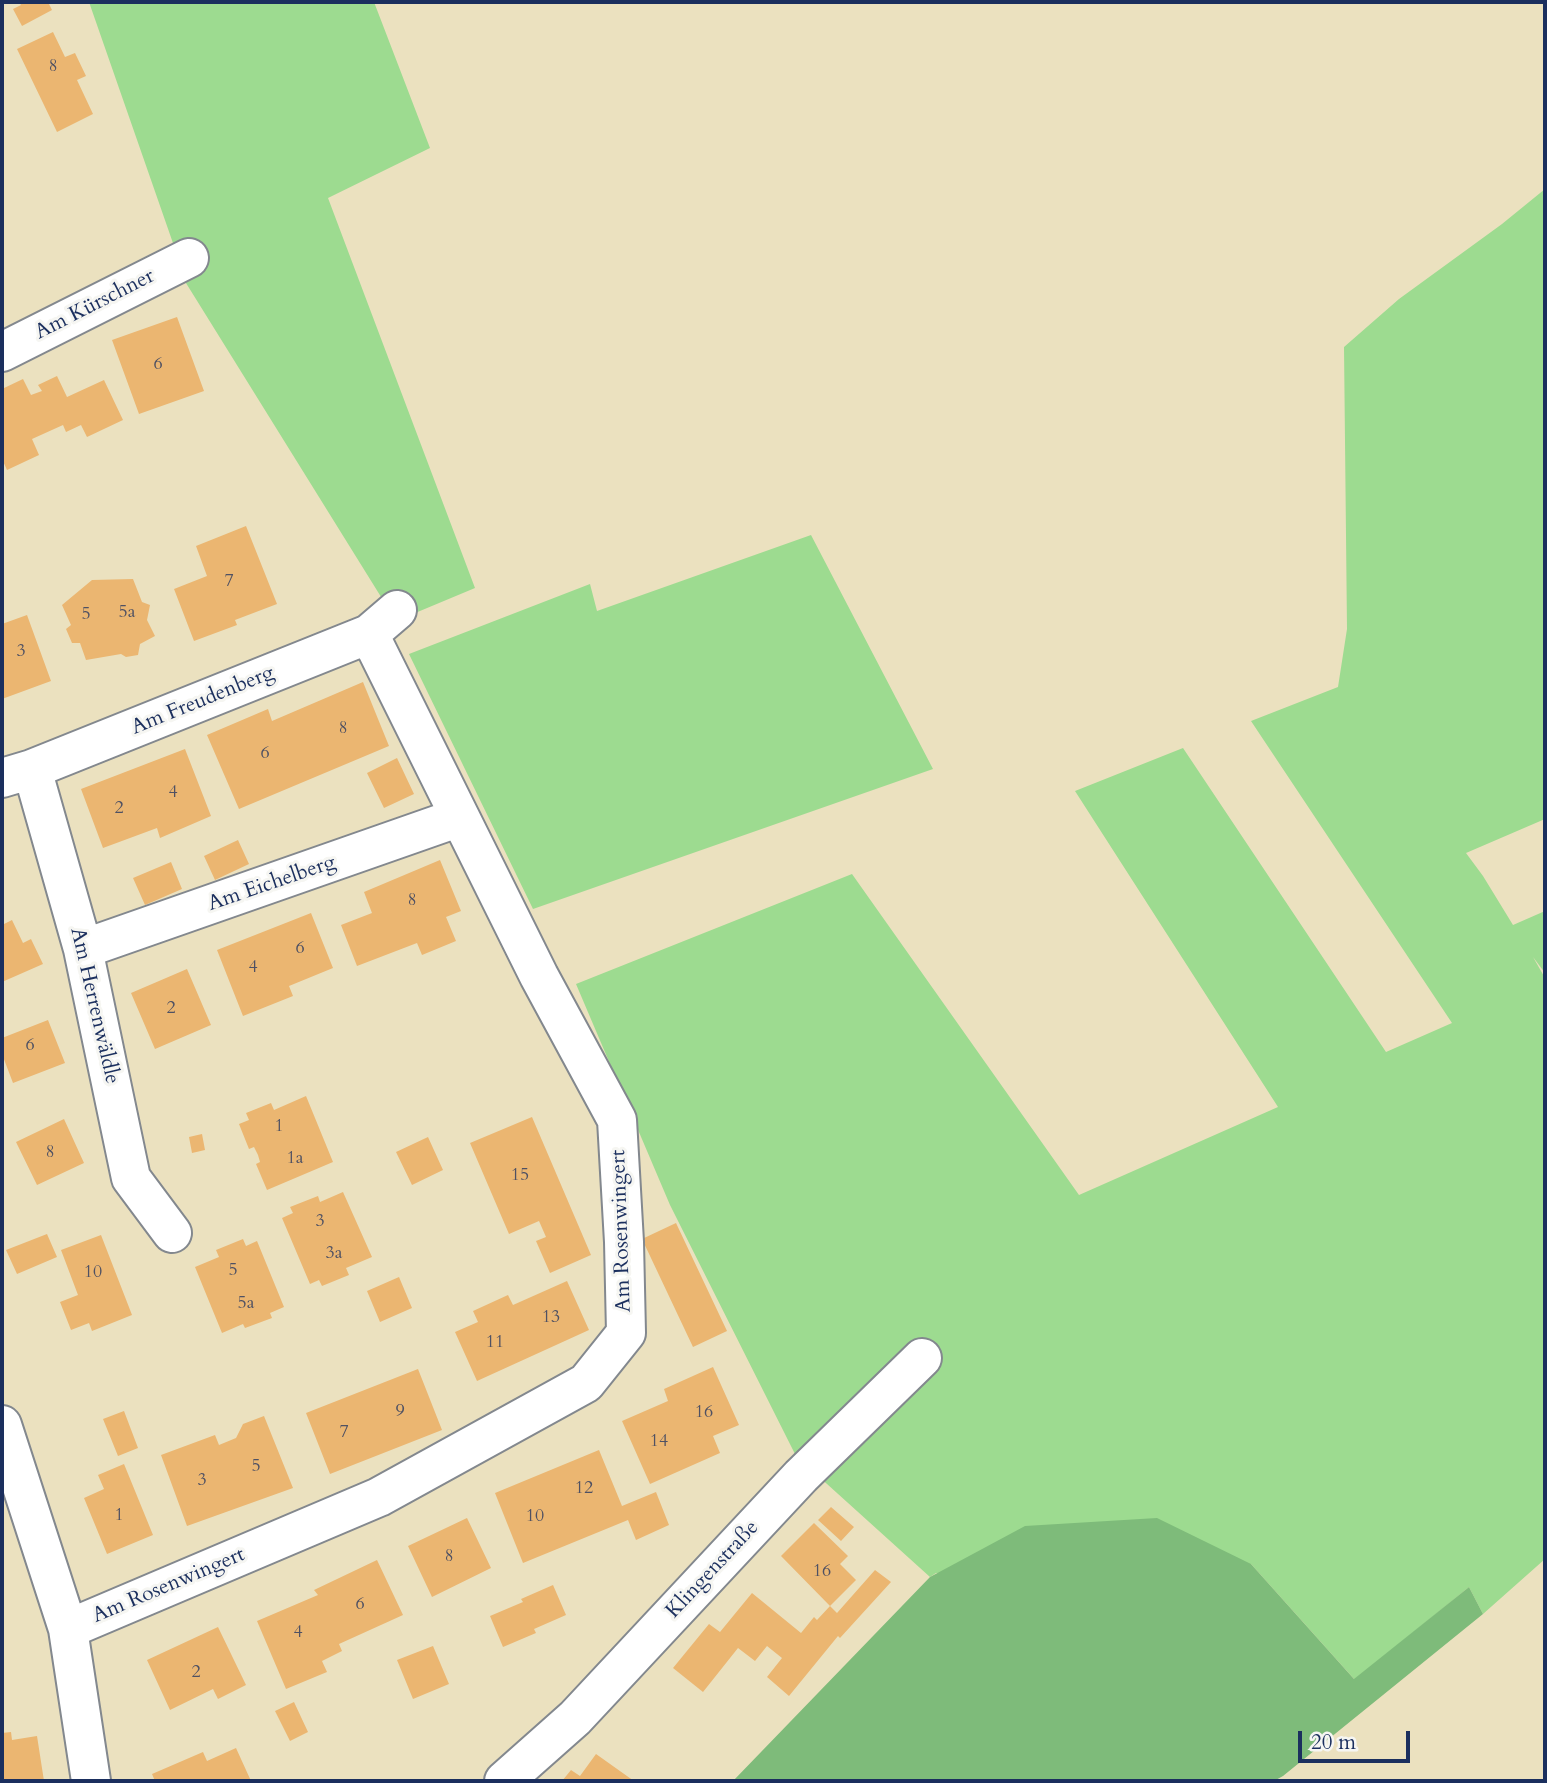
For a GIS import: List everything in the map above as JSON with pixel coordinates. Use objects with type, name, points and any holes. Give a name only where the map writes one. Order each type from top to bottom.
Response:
[{"type":"street","name":"Am Kürschner","points":[[2,352],[189,258]]},
{"type":"street","name":"Am Freudenberg","points":[[17,774],[383,622]]},
{"type":"street","name":"Am Rosenwingert","points":[[68,1629],[379,1497],[586,1382],[626,1333],[617,1120],[548,993],[460,817],[383,622]]},
{"type":"street","name":"Am Herrenwäldle","points":[[17,774],[83,949],[131,1178],[172,1233]]},
{"type":"street","name":"Am Eichelberg","points":[[83,949],[460,817]]},
{"type":"street","name":"Klingenstraße","points":[[504,1781],[575,1718],[801,1476],[922,1358]]},
{"type":"street","points":[[2,1425],[68,1629],[91,1781]]},
{"type":"green space","points":[[89,2],[374,2],[430,148],[328,198],[475,588],[396,621],[181,275],[174,246]]},
{"type":"green space","points":[[1545,189],[1545,819],[1466,853],[1513,925],[1545,911],[1545,973],[1533,957],[1545,978],[1545,1559],[1483,1614],[1469,1587],[1355,1680],[1251,1564],[936,1573],[930,1577],[796,1456],[670,1205],[576,984],[852,874],[1079,1195],[1278,1107],[1075,791],[1183,748],[1386,1052],[1452,1023],[1251,721],[1338,687],[1347,629],[1344,347],[1399,299]]},
{"type":"green space","points":[[811,535],[933,769],[533,909],[409,654],[590,584],[597,611]]},
{"type":"green space","points":[[1157,1518],[1251,1564],[1354,1679],[1469,1587],[1483,1614],[1274,1781],[733,1781],[930,1577],[1025,1526]]},
{"type":"building","points":[[19,2],[48,2],[52,10],[22,26],[13,9],[21,5]]},
{"type":"building","points":[[53,32],[65,57],[75,53],[86,76],[77,80],[93,114],[57,132],[17,49]]},
{"type":"building","points":[[177,317],[204,391],[139,414],[112,340]]},
{"type":"building","points":[[57,376],[67,397],[104,380],[123,420],[87,437],[81,425],[66,432],[63,425],[32,439],[39,455],[7,470],[2,459],[2,389],[23,379],[31,395],[42,391],[38,385]]},
{"type":"building","points":[[246,526],[277,604],[235,620],[237,625],[194,641],[174,589],[207,576],[196,546]]},
{"type":"building","points":[[133,579],[142,602],[150,605],[147,620],[155,636],[140,644],[138,655],[126,657],[121,654],[86,660],[80,643],[72,643],[66,629],[71,625],[62,605],[92,580]]},
{"type":"building","points":[[27,615],[51,681],[2,699],[2,624]]},
{"type":"building","points":[[363,682],[389,746],[239,809],[207,735],[268,709],[272,721]]},
{"type":"building","points":[[185,749],[211,816],[160,838],[157,828],[103,848],[81,789]]},
{"type":"building","points":[[397,758],[414,794],[384,808],[367,773]]},
{"type":"building","points":[[238,840],[249,864],[215,880],[204,856]]},
{"type":"building","points":[[440,860],[461,911],[446,917],[456,941],[422,955],[417,943],[357,966],[341,925],[372,913],[364,892]]},
{"type":"building","points":[[171,862],[182,889],[145,905],[133,878]]},
{"type":"building","points":[[311,913],[333,968],[289,986],[293,996],[243,1016],[217,950]]},
{"type":"building","points":[[12,920],[23,943],[31,939],[43,964],[2,982],[2,925]]},
{"type":"building","points":[[187,969],[211,1025],[155,1049],[131,993]]},
{"type":"building","points":[[48,1020],[65,1063],[13,1083],[2,1054],[2,1038]]},
{"type":"building","points":[[306,1096],[333,1162],[267,1190],[256,1164],[260,1162],[258,1155],[254,1147],[249,1149],[239,1124],[249,1120],[246,1113],[271,1103],[274,1110]]},
{"type":"building","points":[[532,1117],[591,1255],[550,1273],[536,1241],[546,1237],[539,1221],[509,1234],[470,1143]]},
{"type":"building","points":[[64,1119],[84,1163],[37,1185],[16,1142]]},
{"type":"building","points":[[202,1134],[205,1150],[192,1153],[189,1137]]},
{"type":"building","points":[[428,1137],[443,1170],[412,1185],[396,1152]]},
{"type":"building","points":[[343,1192],[372,1257],[346,1268],[349,1275],[322,1286],[319,1280],[310,1284],[282,1218],[293,1213],[290,1207],[318,1196],[320,1202]]},
{"type":"building","points":[[676,1223],[727,1331],[693,1347],[642,1239]]},
{"type":"building","points":[[47,1234],[57,1257],[17,1274],[6,1250]]},
{"type":"building","points":[[101,1235],[132,1315],[92,1331],[89,1323],[71,1330],[60,1302],[78,1295],[61,1250]]},
{"type":"building","points":[[243,1239],[246,1246],[257,1241],[284,1307],[270,1313],[272,1318],[245,1328],[243,1324],[222,1333],[195,1267],[219,1257],[216,1250]]},
{"type":"building","points":[[399,1277],[412,1308],[380,1322],[367,1291]]},
{"type":"building","points":[[567,1281],[589,1330],[477,1381],[455,1332],[478,1322],[473,1311],[508,1295],[513,1305]]},
{"type":"building","points":[[713,1367],[739,1425],[713,1436],[720,1453],[650,1484],[622,1421],[668,1401],[664,1389]]},
{"type":"building","points":[[418,1369],[442,1430],[330,1474],[306,1413]]},
{"type":"building","points":[[124,1411],[138,1448],[118,1456],[103,1419]]},
{"type":"building","points":[[264,1416],[293,1488],[187,1526],[161,1455],[215,1435],[219,1445],[236,1438],[243,1424]]},
{"type":"building","points":[[599,1450],[622,1506],[656,1492],[669,1525],[636,1540],[628,1520],[523,1563],[495,1493]]},
{"type":"building","points":[[124,1464],[153,1535],[107,1554],[84,1498],[104,1489],[98,1475]]},
{"type":"building","points":[[831,1507],[854,1527],[841,1541],[818,1520]]},
{"type":"building","points":[[467,1518],[491,1568],[432,1597],[408,1546]]},
{"type":"building","points":[[814,1523],[848,1556],[840,1564],[856,1580],[830,1606],[781,1556]]},
{"type":"building","points":[[377,1560],[403,1615],[339,1644],[342,1651],[322,1661],[327,1672],[286,1689],[257,1621],[318,1595],[314,1590]]},
{"type":"building","points":[[875,1570],[891,1582],[840,1638],[838,1636],[789,1696],[767,1677],[782,1658],[767,1646],[755,1661],[738,1648],[703,1692],[673,1668],[709,1624],[720,1632],[752,1593],[801,1633],[814,1617],[817,1620],[830,1606],[837,1613]]},
{"type":"building","points":[[553,1585],[566,1615],[534,1629],[536,1633],[503,1647],[490,1616]]},
{"type":"building","points":[[218,1627],[246,1685],[218,1699],[213,1689],[170,1710],[147,1660]]},
{"type":"building","points":[[433,1646],[449,1684],[413,1699],[397,1660]]},
{"type":"building","points":[[294,1702],[308,1732],[290,1741],[275,1711]]},
{"type":"building","points":[[11,1732],[12,1740],[37,1736],[44,1781],[2,1781],[2,1733]]},
{"type":"building","points":[[236,1748],[251,1781],[155,1781],[152,1774],[203,1752],[207,1761]]},
{"type":"building","points":[[596,1754],[634,1781],[562,1781],[571,1770],[580,1776]]}]
